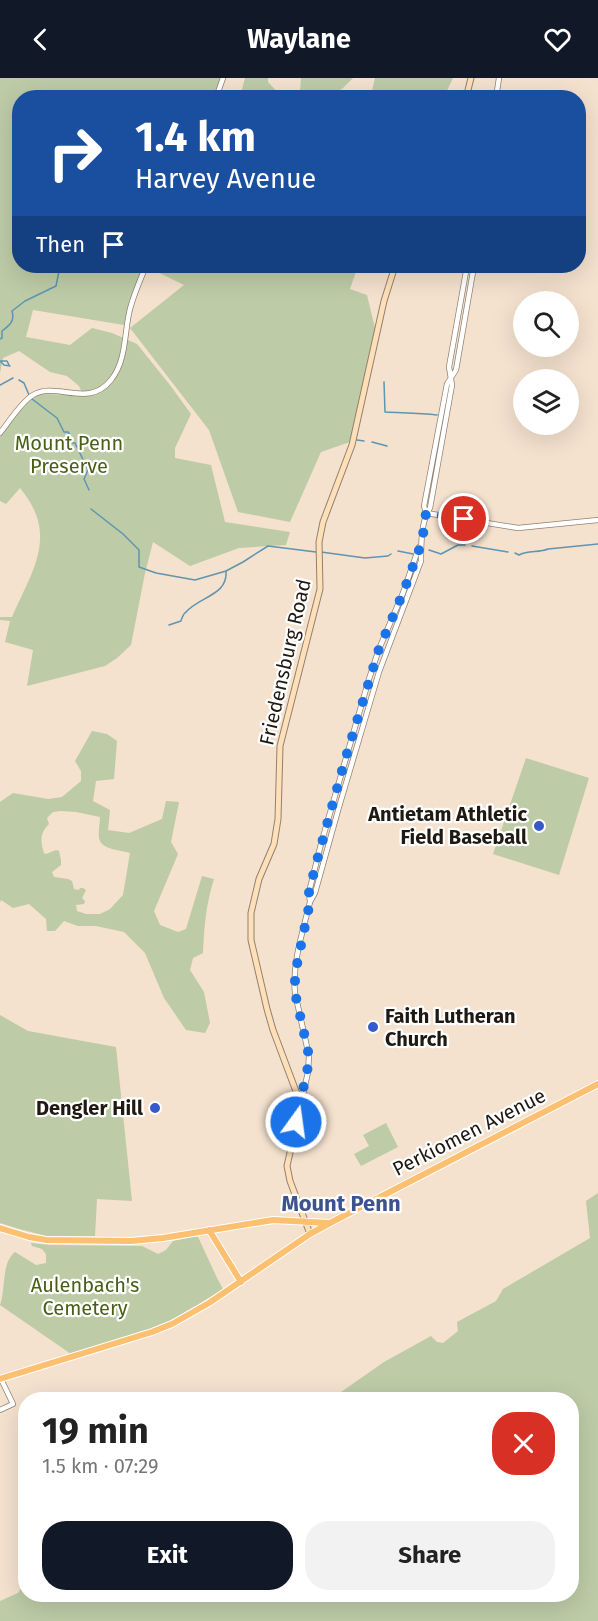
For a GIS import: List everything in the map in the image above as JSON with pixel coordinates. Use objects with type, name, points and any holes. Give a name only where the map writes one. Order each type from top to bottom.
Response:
[{"type":"main road","name":"Friedensburg Road","points":[[302,1099],[297,1094],[267,1009],[251,940],[250,913],[259,879],[274,844],[278,819],[280,746],[320,589],[322,522],[352,445],[384,301],[393,273]]},
{"type":"main road","name":"Perkiomen Avenue","points":[[1,1379],[166,1326],[241,1282],[310,1234],[598,1084]]},
{"type":"main road","points":[[302,1099],[287,1166],[290,1181],[310,1234]]},
{"type":"main road","points":[[0,1228],[46,1240],[131,1241],[273,1220],[330,1223]]},
{"type":"main road","points":[[209,1230],[241,1282]]},
{"type":"street","points":[[0,433],[24,402],[34,394],[46,391],[86,393],[99,390],[110,381],[120,362],[130,309],[143,273]]},
{"type":"street","points":[[451,377],[449,367],[466,273]]},
{"type":"street","points":[[302,1099],[309,1056],[295,993],[295,974],[310,902],[315,893],[379,672],[421,561],[426,513],[424,506],[432,457],[447,384],[456,370],[473,273]]},
{"type":"street","points":[[426,513],[518,528],[598,520]]},
{"type":"street","points":[[310,902],[309,892],[321,844],[369,679],[422,542]]},
{"type":"street","points":[[0,1410],[13,1404],[1,1379]]},
{"type":"green space","name":"Mount Penn Preserve","points":[[0,78],[224,78],[220,90],[12,90],[12,273],[140,273],[124,325],[33,310],[26,337],[70,345],[92,328],[112,333],[137,344],[191,414],[175,448],[175,458],[211,465],[225,522],[290,532],[286,545],[239,548],[190,566],[153,542],[131,645],[105,666],[27,686],[33,650],[5,642],[10,621],[0,620],[0,617],[12,617],[34,567],[40,537],[38,521],[32,505],[20,488],[6,504],[0,501],[0,437],[20,410],[40,394],[83,395],[79,386],[67,376],[50,372],[19,351],[3,358],[0,373]]},
{"type":"green space","points":[[245,78],[268,78],[268,82],[275,90],[242,90]]},
{"type":"green space","points":[[301,78],[353,78],[339,90],[300,90]]},
{"type":"green space","points":[[375,78],[453,78],[447,90],[372,90]]},
{"type":"green space","points":[[159,273],[356,273],[350,289],[367,295],[375,328],[350,442],[321,452],[290,522],[238,512],[209,430],[130,328],[184,285]]},
{"type":"green space","points":[[92,731],[107,734],[117,741],[114,779],[96,781],[93,801],[110,810],[108,830],[129,833],[162,819],[166,801],[179,802],[171,842],[178,854],[154,911],[160,925],[178,932],[186,929],[202,876],[214,879],[206,916],[203,953],[193,958],[190,970],[204,992],[210,1023],[205,1033],[186,1030],[164,998],[145,953],[124,932],[96,926],[78,926],[64,921],[55,931],[47,931],[46,919],[29,904],[13,908],[1,900],[0,903],[0,802],[13,793],[48,799],[62,797],[81,781],[81,771],[75,761]],"holes":[[[53,812],[76,812],[100,817],[99,836],[103,845],[130,853],[123,895],[110,909],[100,914],[86,914],[77,911],[76,905],[84,904],[85,901],[82,898],[86,890],[74,889],[72,881],[54,877],[52,872],[61,865],[59,851],[44,853],[41,841],[42,834],[49,824],[47,818]]]},
{"type":"green space","points":[[526,758],[589,778],[559,875],[493,854]]},
{"type":"green space","points":[[0,1015],[28,1031],[116,1047],[132,1201],[97,1199],[95,1236],[46,1236],[0,1223]]},
{"type":"green space","points":[[386,1123],[398,1147],[361,1166],[354,1154],[369,1146],[363,1135]]},
{"type":"green space","points":[[598,1193],[598,1621],[0,1621],[0,1601],[18,1593],[18,1602],[579,1602],[579,1392],[341,1392],[384,1362],[431,1336],[437,1342],[443,1343],[458,1331],[457,1322],[496,1301],[503,1289],[590,1238],[586,1201]]},
{"type":"green space","name":"Aulenbach's Cemetery","points":[[197,1236],[223,1289],[173,1320],[153,1328],[71,1354],[0,1305],[6,1269],[15,1252],[36,1265],[46,1263],[46,1254],[42,1249],[32,1246],[31,1243],[142,1246],[158,1254],[166,1250],[173,1241]]},
{"type":"waterway","points":[[0,339],[2,331],[12,320],[12,311],[25,301],[56,286],[59,273]]},
{"type":"waterway","points":[[0,361],[10,366]]},
{"type":"waterway","points":[[1,361],[7,361],[9,365]]},
{"type":"waterway","points":[[0,385],[13,378]]},
{"type":"waterway","points":[[19,380],[24,383],[29,395]]},
{"type":"waterway","points":[[384,382],[385,412],[437,415]]},
{"type":"waterway","points":[[32,399],[57,418],[64,432],[70,435],[69,443],[75,443],[88,470],[84,479],[89,490]]},
{"type":"waterway","points":[[357,440],[364,441]]},
{"type":"waterway","points":[[372,442],[387,446]]},
{"type":"waterway","points":[[91,509],[139,550],[139,567],[156,573],[195,580],[226,571]]},
{"type":"waterway","points":[[515,553],[519,555],[548,549],[598,544]]},
{"type":"waterway","points":[[429,550],[441,554],[458,545],[465,545]]},
{"type":"waterway","points":[[169,625],[181,621],[191,607],[218,591],[225,579],[226,571],[268,546],[316,552]]},
{"type":"waterway","points":[[472,546],[508,552]]},
{"type":"waterway","points":[[398,551],[413,554]]},
{"type":"waterway","points":[[321,552],[365,558],[391,554]]},
{"type":"place","name":"Antietam Athletic Field Baseball","points":[[539,826]]},
{"type":"place","name":"Faith Lutheran Church","points":[[373,1027]]},
{"type":"place","name":"Dengler Hill","points":[[155,1108]]},
{"type":"district","name":"Mount Penn","points":[[341,1203]]},
{"type":"route","points":[[296,1122],[309,1062],[294,983],[296,963],[310,902],[309,892],[321,844],[379,649],[422,542],[426,513],[464,519]]}]
